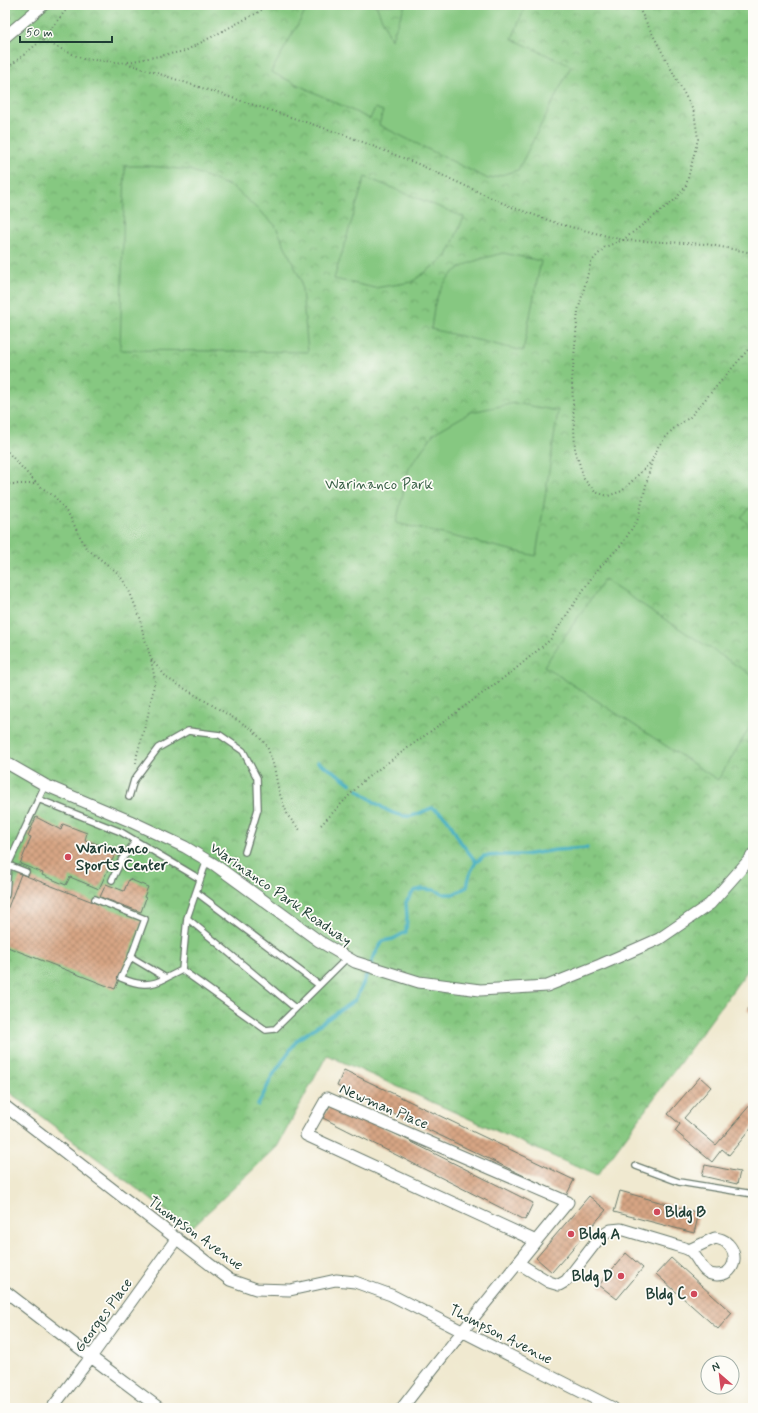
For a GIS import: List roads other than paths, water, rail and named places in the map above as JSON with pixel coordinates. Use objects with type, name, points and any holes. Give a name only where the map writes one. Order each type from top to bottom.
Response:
[{"type":"street","points":[[5,37],[43,5]]},
{"type":"street","name":"Warinanco Park Roadway","points":[[5,762],[45,785],[178,843],[207,860],[319,941],[351,960],[383,972],[419,982],[480,990],[547,986],[659,939],[710,904],[753,854]]},
{"type":"street","name":"Newman Place","points":[[402,1408],[462,1331],[518,1263],[568,1202],[327,1098],[306,1135],[536,1241]]},
{"type":"street","name":"Thompson Avenue","points":[[5,1106],[230,1280],[256,1289],[290,1290],[336,1280],[355,1282],[391,1295],[613,1408]]},
{"type":"street","points":[[518,1263],[549,1282],[559,1286],[566,1281],[600,1237],[611,1230],[621,1228],[688,1250]]},
{"type":"street","name":"Georges Place","points":[[52,1408],[91,1358],[177,1238]]},
{"type":"street","points":[[5,1291],[91,1358],[159,1408]]},
{"type":"lane","points":[[129,797],[134,780],[158,748],[188,731],[220,735],[243,751],[257,778],[258,809],[245,852]]},
{"type":"lane","points":[[6,895],[8,865],[45,785]]},
{"type":"lane","points":[[38,799],[121,832],[200,879]]},
{"type":"lane","points":[[112,880],[122,859],[136,841]]},
{"type":"lane","points":[[182,970],[187,918],[207,860]]},
{"type":"lane","points":[[8,865],[26,872]]},
{"type":"lane","points":[[196,892],[319,985]]},
{"type":"lane","points":[[95,899],[145,920],[131,957],[121,978],[132,983],[156,983],[182,970]]},
{"type":"lane","points":[[187,918],[295,1008]]},
{"type":"lane","points":[[131,957],[166,978]]},
{"type":"lane","points":[[182,970],[266,1030],[275,1029],[319,985],[351,960]]},
{"type":"lane","points":[[636,1166],[679,1182],[753,1194]]},
{"type":"waterway","points":[[318,762],[351,784]]},
{"type":"waterway","points":[[358,790],[376,804],[390,812],[404,816],[416,815],[432,808],[438,811],[447,818],[460,841],[476,862]]},
{"type":"waterway","points":[[258,1105],[273,1075],[297,1040],[355,1000],[374,956],[383,941],[393,939],[406,932],[406,902],[414,891],[422,889],[434,890],[444,894],[453,894],[467,887],[470,873],[476,862],[484,856],[524,855],[556,850],[587,848]]},
{"type":"place","name":"Warinanco Sports Center","points":[[68,857]]},
{"type":"place","name":"Bldg B","points":[[657,1212]]},
{"type":"place","name":"Bldg A","points":[[571,1234]]},
{"type":"place","name":"Bldg D","points":[[621,1276]]},
{"type":"place","name":"Bldg C","points":[[694,1294]]},
{"type":"park label","name":"Warinanco Park","points":[[379,484]]}]
